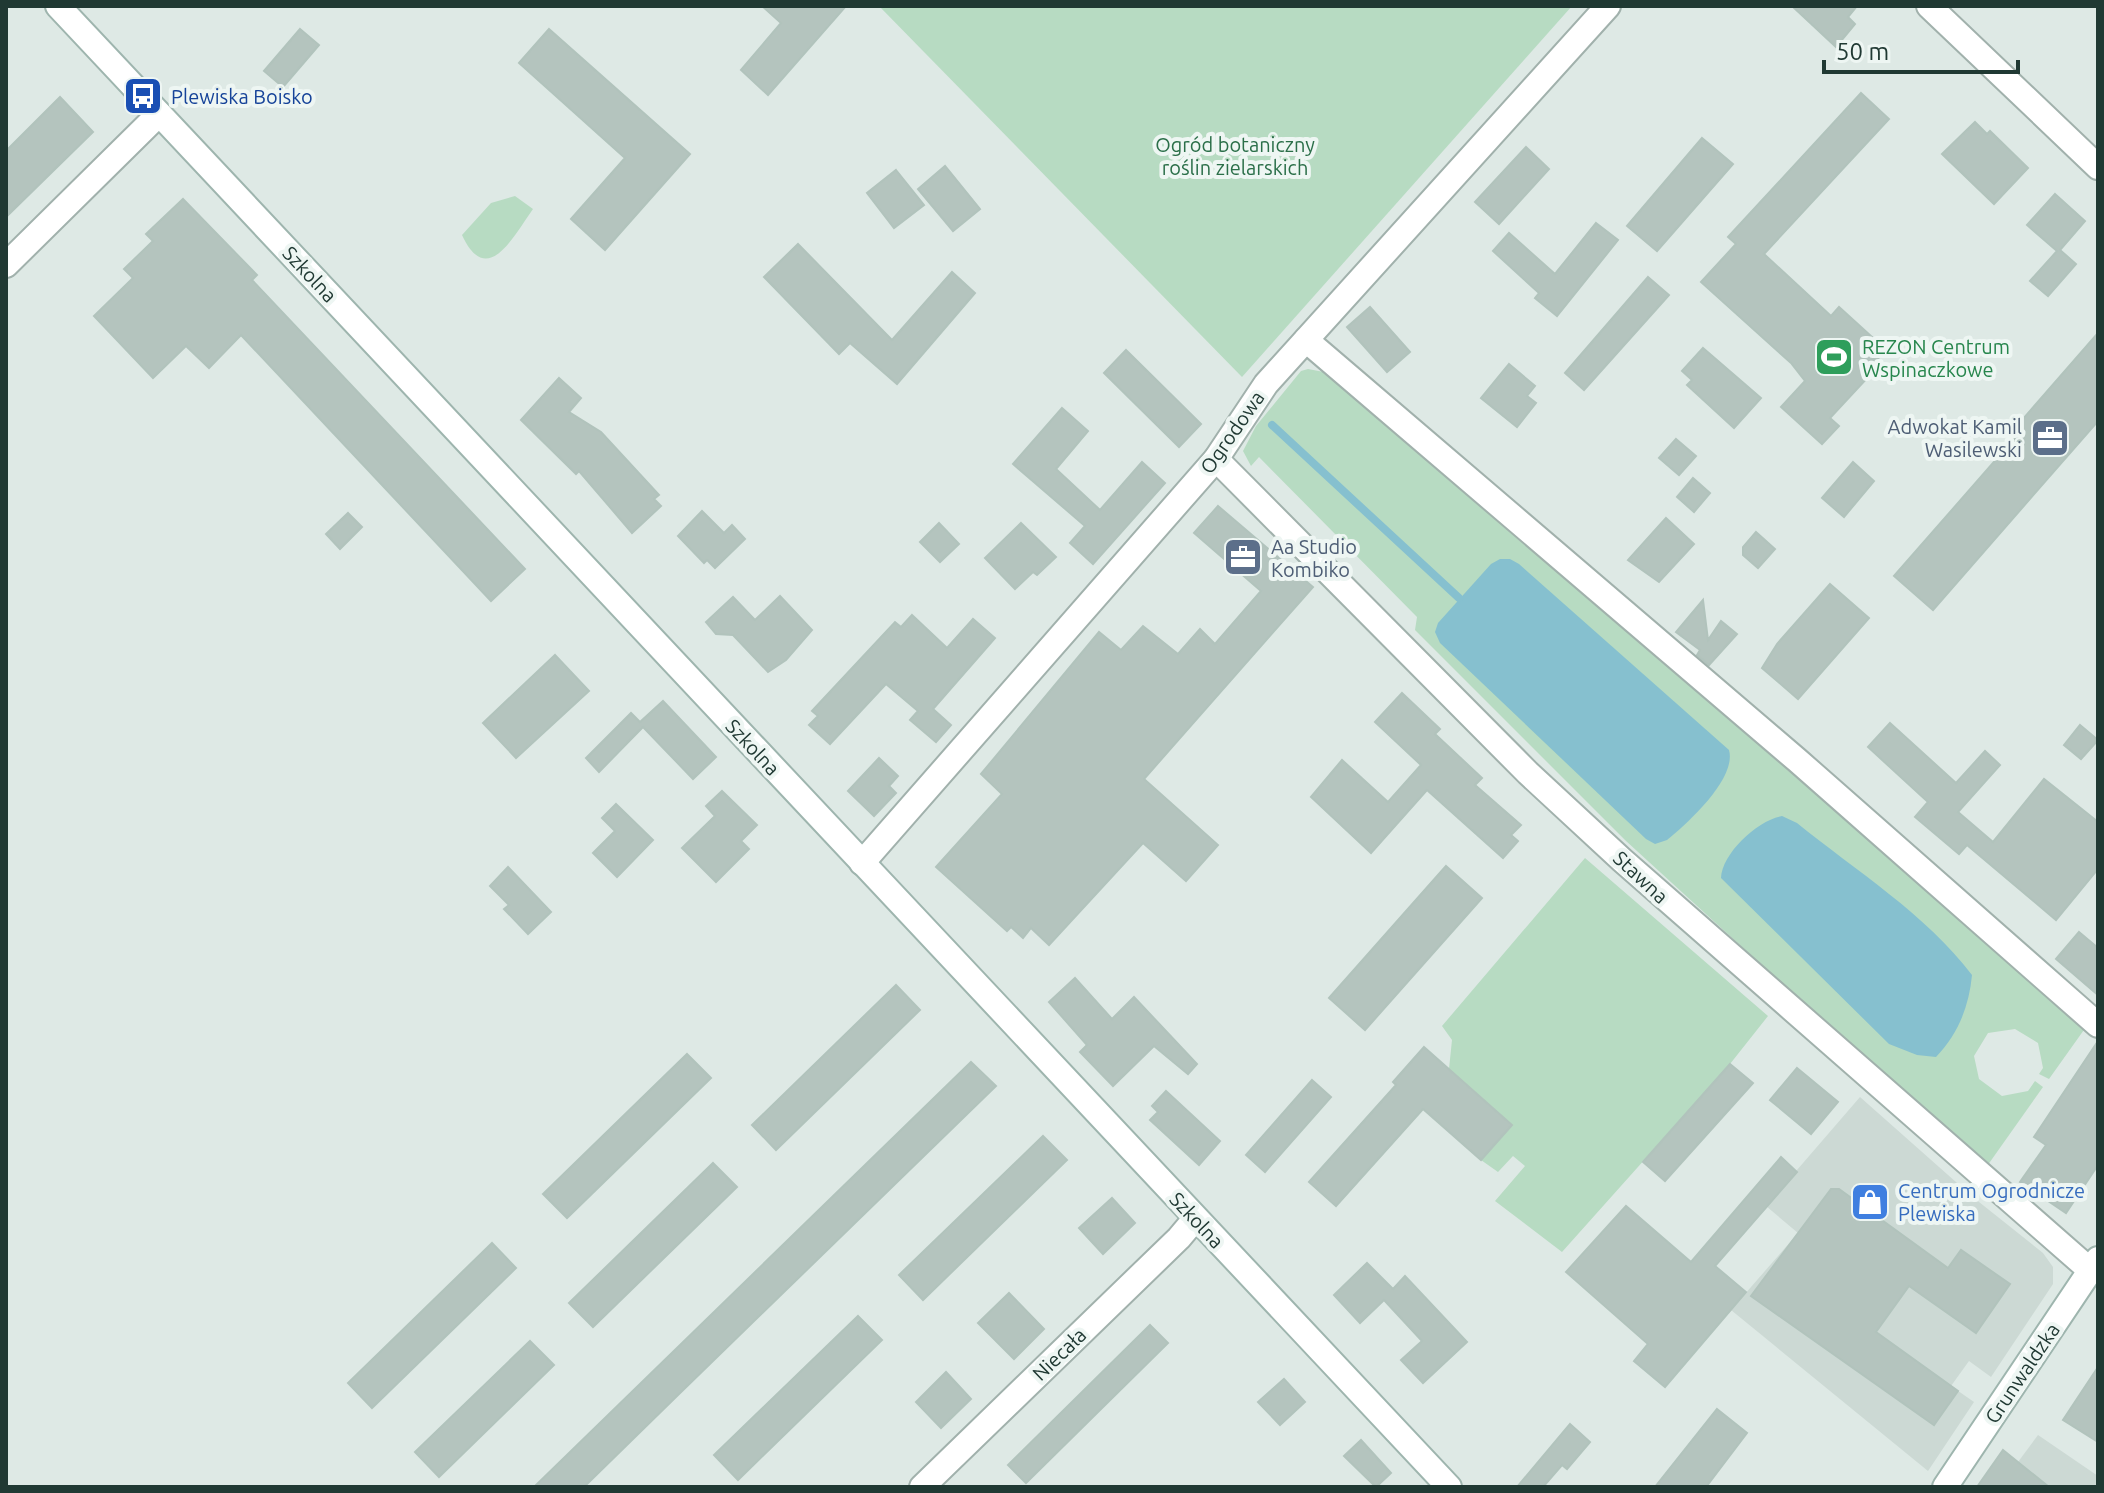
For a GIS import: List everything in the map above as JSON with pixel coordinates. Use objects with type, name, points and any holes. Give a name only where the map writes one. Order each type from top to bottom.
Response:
[{"type":"street","name":"Szkolna","points":[[58,6],[1449,1487]]},
{"type":"street","name":"Ogrodowa","points":[[862,863],[1216,459],[1266,384],[1608,6]]},
{"type":"street","points":[[1929,6],[2098,167]]},
{"type":"street","points":[[6,265],[159,114]]},
{"type":"street","points":[[1306,340],[1797,760],[2098,1025]]},
{"type":"street","name":"Stawna","points":[[1216,459],[1528,773],[1634,871],[2094,1265]]},
{"type":"street","name":"Niecała","points":[[922,1487],[1195,1219]]},
{"type":"street","name":"Grunwaldzka","points":[[1945,1487],[2094,1265]]},
{"type":"shaded area","points":[[1860,1097],[1974,1198],[2043,1253],[2053,1267],[2053,1284],[1991,1377],[1969,1361],[1951,1386],[1974,1402],[1928,1471],[1731,1310],[1798,1233],[1766,1206]]},
{"type":"shaded area","points":[[2038,1435],[2098,1476],[2098,1487],[2045,1487],[2018,1462]]},
{"type":"green space","name":"Ogród botaniczny roślin zielarskich","points":[[879,6],[1572,6],[1242,377]]},
{"type":"green space","points":[[515,196],[533,209],[499,253],[490,258],[481,258],[471,251],[462,235],[491,203]]},
{"type":"green space","points":[[1308,369],[1329,373],[2086,1027],[2049,1079],[2039,1074],[2043,1068],[2038,1043],[2015,1029],[1988,1033],[1974,1056],[1979,1079],[2002,1096],[2028,1091],[2035,1081],[2043,1087],[1985,1169],[1626,841],[1415,630],[1417,617],[1259,457],[1251,466],[1243,451],[1256,426],[1301,371]]},
{"type":"green space","points":[[1585,858],[1768,1016],[1730,1064],[1562,1252],[1495,1201],[1525,1166],[1513,1156],[1498,1172],[1481,1160],[1512,1125],[1449,1069],[1452,1040],[1442,1026]]},
{"type":"water","points":[[1500,559],[1510,559],[1519,564],[1729,750],[1726,773],[1718,786],[1687,823],[1667,840],[1655,844],[1646,839],[1440,643],[1435,632],[1438,623],[1491,564]]},
{"type":"water","points":[[1782,816],[1797,823],[1912,913],[1934,932],[1972,975],[1961,1019],[1936,1057],[1917,1055],[1889,1044],[1721,878],[1734,848],[1762,824]]},
{"type":"building","points":[[762,6],[846,6],[768,95],[741,70],[781,23]]},
{"type":"building","points":[[1792,6],[1857,6],[1848,17],[1855,24],[1836,47]]},
{"type":"building","points":[[300,29],[319,45],[283,87],[264,71]]},
{"type":"building","points":[[549,29],[690,154],[605,250],[571,219],[625,158],[519,63]]},
{"type":"building","points":[[1861,93],[1889,119],[1764,254],[1831,316],[1839,307],[1882,346],[1874,355],[1882,362],[1830,418],[1839,426],[1822,444],[1781,407],[1805,381],[1791,363],[1701,282],[1736,244],[1728,237]]},
{"type":"building","points":[[60,97],[93,132],[6,217],[6,151]]},
{"type":"building","points":[[1975,122],[1987,134],[1990,131],[2028,168],[1994,204],[1942,154]]},
{"type":"building","points":[[1702,138],[1733,164],[1657,251],[1627,226]]},
{"type":"building","points":[[1526,147],[1549,169],[1499,224],[1475,202]]},
{"type":"building","points":[[945,166],[980,209],[953,231],[918,189]]},
{"type":"building","points":[[896,170],[924,205],[894,228],[867,193]]},
{"type":"building","points":[[2055,194],[2085,221],[2060,250],[2076,264],[2048,296],[2030,281],[2057,251],[2027,225]]},
{"type":"building","points":[[183,199],[257,275],[252,280],[525,569],[491,601],[241,335],[209,368],[186,346],[153,378],[94,316],[133,278],[124,269],[153,241],[146,234]]},
{"type":"building","points":[[1596,223],[1618,240],[1557,316],[1535,298],[1539,293],[1493,251],[1509,233],[1555,274]]},
{"type":"building","points":[[798,244],[892,340],[952,272],[975,293],[897,384],[850,343],[839,354],[764,277]]},
{"type":"building","points":[[1648,277],[1669,295],[1584,390],[1565,373]]},
{"type":"building","points":[[1370,307],[1410,352],[1387,372],[1347,327]]},
{"type":"building","points":[[2098,333],[2098,421],[1933,610],[1894,576],[2014,439],[2009,435]]},
{"type":"building","points":[[1703,348],[1761,398],[1734,428],[1687,385],[1692,380],[1682,371]]},
{"type":"building","points":[[1126,350],[1201,424],[1179,447],[1104,373]]},
{"type":"building","points":[[1509,364],[1535,386],[1527,396],[1536,403],[1517,427],[1481,398]]},
{"type":"building","points":[[559,378],[581,398],[569,412],[601,432],[659,495],[654,499],[661,506],[632,533],[579,471],[576,474],[521,420]]},
{"type":"building","points":[[1062,408],[1088,431],[1056,469],[1100,510],[1142,462],[1165,483],[1093,564],[1070,543],[1085,526],[1013,464]]},
{"type":"building","points":[[1676,439],[1696,456],[1679,475],[1659,458]]},
{"type":"building","points":[[1853,462],[1874,481],[1844,517],[1822,498]]},
{"type":"building","points":[[1693,478],[1710,493],[1694,512],[1677,497]]},
{"type":"building","points":[[1218,506],[1313,587],[1144,779],[1218,845],[1186,881],[1143,843],[1049,945],[1031,928],[1023,938],[1011,927],[1007,931],[936,867],[1002,794],[981,774],[1099,632],[1121,650],[1143,626],[1178,654],[1200,629],[1215,644],[1261,591],[1194,533]]},
{"type":"building","points":[[702,511],[724,533],[732,525],[745,539],[715,568],[707,560],[704,563],[678,536]]},
{"type":"building","points":[[348,513],[362,527],[340,549],[326,534]]},
{"type":"building","points":[[1666,518],[1694,544],[1659,582],[1628,560]]},
{"type":"building","points":[[939,523],[959,544],[940,562],[920,542]]},
{"type":"building","points":[[1021,523],[1056,557],[1037,575],[1033,572],[1015,589],[985,558]]},
{"type":"building","points":[[1756,532],[1775,549],[1758,568],[1743,555],[1743,547]]},
{"type":"building","points":[[1830,584],[1869,618],[1798,699],[1762,668],[1777,644]]},
{"type":"building","points":[[780,596],[812,630],[786,660],[768,672],[733,635],[716,634],[706,622],[733,597],[755,620]]},
{"type":"building","points":[[1703,600],[1708,640],[1721,621],[1737,634],[1709,665],[1697,655],[1700,650],[1676,632]]},
{"type":"building","points":[[912,615],[947,648],[973,619],[995,638],[933,709],[951,725],[936,742],[910,720],[918,711],[886,684],[830,744],[809,725],[818,716],[812,711],[895,622],[901,627]]},
{"type":"building","points":[[555,655],[589,691],[516,758],[483,723]]},
{"type":"building","points":[[1402,693],[1440,729],[1435,734],[1482,778],[1475,785],[1521,825],[1511,835],[1518,841],[1503,858],[1427,790],[1371,853],[1311,797],[1342,760],[1388,802],[1421,765],[1375,722]]},
{"type":"building","points":[[663,701],[716,757],[693,779],[643,727],[599,772],[586,758],[631,713],[640,722]]},
{"type":"building","points":[[1890,723],[1956,783],[1985,751],[2000,765],[1958,812],[1993,842],[2044,779],[2098,822],[2098,869],[2056,920],[1967,845],[1959,854],[1915,817],[1928,802],[1868,747]]},
{"type":"building","points":[[2080,725],[2098,740],[2081,759],[2064,745]]},
{"type":"building","points":[[879,758],[898,776],[889,786],[896,793],[874,816],[848,791]]},
{"type":"building","points":[[722,791],[757,825],[741,841],[749,849],[716,882],[682,848],[715,816],[706,806]]},
{"type":"building","points":[[616,804],[653,840],[617,877],[593,853],[615,831],[602,818]]},
{"type":"building","points":[[1446,866],[1482,898],[1365,1030],[1329,998]]},
{"type":"building","points":[[508,867],[551,912],[528,934],[504,909],[509,905],[490,886]]},
{"type":"building","points":[[2079,932],[2098,948],[2098,995],[2056,959]]},
{"type":"building","points":[[1075,978],[1112,1019],[1134,997],[1197,1064],[1188,1074],[1154,1046],[1113,1086],[1080,1052],[1087,1045],[1049,1002]]},
{"type":"building","points":[[896,985],[920,1010],[776,1150],[752,1125]]},
{"type":"building","points":[[2098,1041],[2098,1165],[2066,1213],[2020,1182],[2046,1145],[2034,1137]]},
{"type":"building","points":[[1424,1047],[1512,1125],[1481,1160],[1423,1109],[1336,1206],[1309,1182],[1396,1085],[1393,1082]]},
{"type":"building","points":[[687,1054],[711,1078],[567,1218],[543,1194]]},
{"type":"building","points":[[971,1062],[996,1086],[584,1487],[534,1487]]},
{"type":"building","points":[[1730,1064],[1753,1083],[1665,1181],[1643,1162]]},
{"type":"building","points":[[1797,1068],[1838,1102],[1811,1134],[1770,1100]]},
{"type":"building","points":[[1312,1080],[1331,1097],[1265,1172],[1246,1155]]},
{"type":"building","points":[[1166,1091],[1220,1141],[1199,1165],[1150,1120],[1158,1112],[1152,1106]]},
{"type":"building","points":[[1043,1136],[1067,1160],[923,1300],[899,1275]]},
{"type":"building","points":[[1781,1157],[1797,1172],[1715,1266],[1746,1292],[1665,1387],[1634,1361],[1648,1344],[1566,1272],[1626,1206],[1691,1262]]},
{"type":"building","points":[[713,1163],[737,1187],[593,1327],[569,1303]]},
{"type":"building","points":[[1831,1189],[1839,1189],[1948,1268],[1961,1250],[2010,1284],[1976,1333],[1909,1286],[1876,1332],[1958,1391],[1934,1425],[1751,1296]]},
{"type":"building","points":[[1112,1198],[1135,1223],[1103,1254],[1079,1228]]},
{"type":"building","points":[[492,1243],[516,1268],[372,1408],[348,1383]]},
{"type":"building","points":[[1367,1263],[1393,1289],[1405,1276],[1467,1342],[1423,1383],[1401,1360],[1422,1341],[1384,1300],[1360,1323],[1334,1295]]},
{"type":"building","points":[[1009,1293],[1044,1329],[1014,1359],[978,1323]]},
{"type":"building","points":[[858,1316],[882,1340],[738,1480],[714,1455]]},
{"type":"building","points":[[1150,1325],[1168,1343],[1026,1483],[1008,1465]]},
{"type":"building","points":[[530,1341],[554,1365],[439,1477],[415,1452]]},
{"type":"building","points":[[2098,1367],[2098,1442],[2063,1420]]},
{"type":"building","points":[[946,1372],[971,1399],[941,1428],[916,1402]]},
{"type":"building","points":[[1284,1379],[1305,1402],[1280,1425],[1258,1402]]},
{"type":"building","points":[[1717,1409],[1747,1433],[1706,1487],[1655,1487]]},
{"type":"building","points":[[1570,1424],[1590,1442],[1567,1469],[1562,1465],[1543,1487],[1517,1487]]},
{"type":"building","points":[[1361,1440],[1391,1473],[1376,1487],[1344,1456]]},
{"type":"building","points":[[2003,1450],[2049,1487],[1977,1487]]},
{"type":"waterway","points":[[1272,425],[1459,598]]},
{"type":"place","name":"Plewiska Boisko","points":[[143,96]]},
{"type":"place","name":"REZON Centrum Wspinaczkowe","points":[[1834,357]]},
{"type":"place","name":"Adwokat Kamil Wasilewski","points":[[2050,438]]},
{"type":"place","name":"Aa Studio Kombiko","points":[[1243,557]]},
{"type":"place","name":"Centrum Ogrodnicze Plewiska","points":[[1870,1202]]}]
